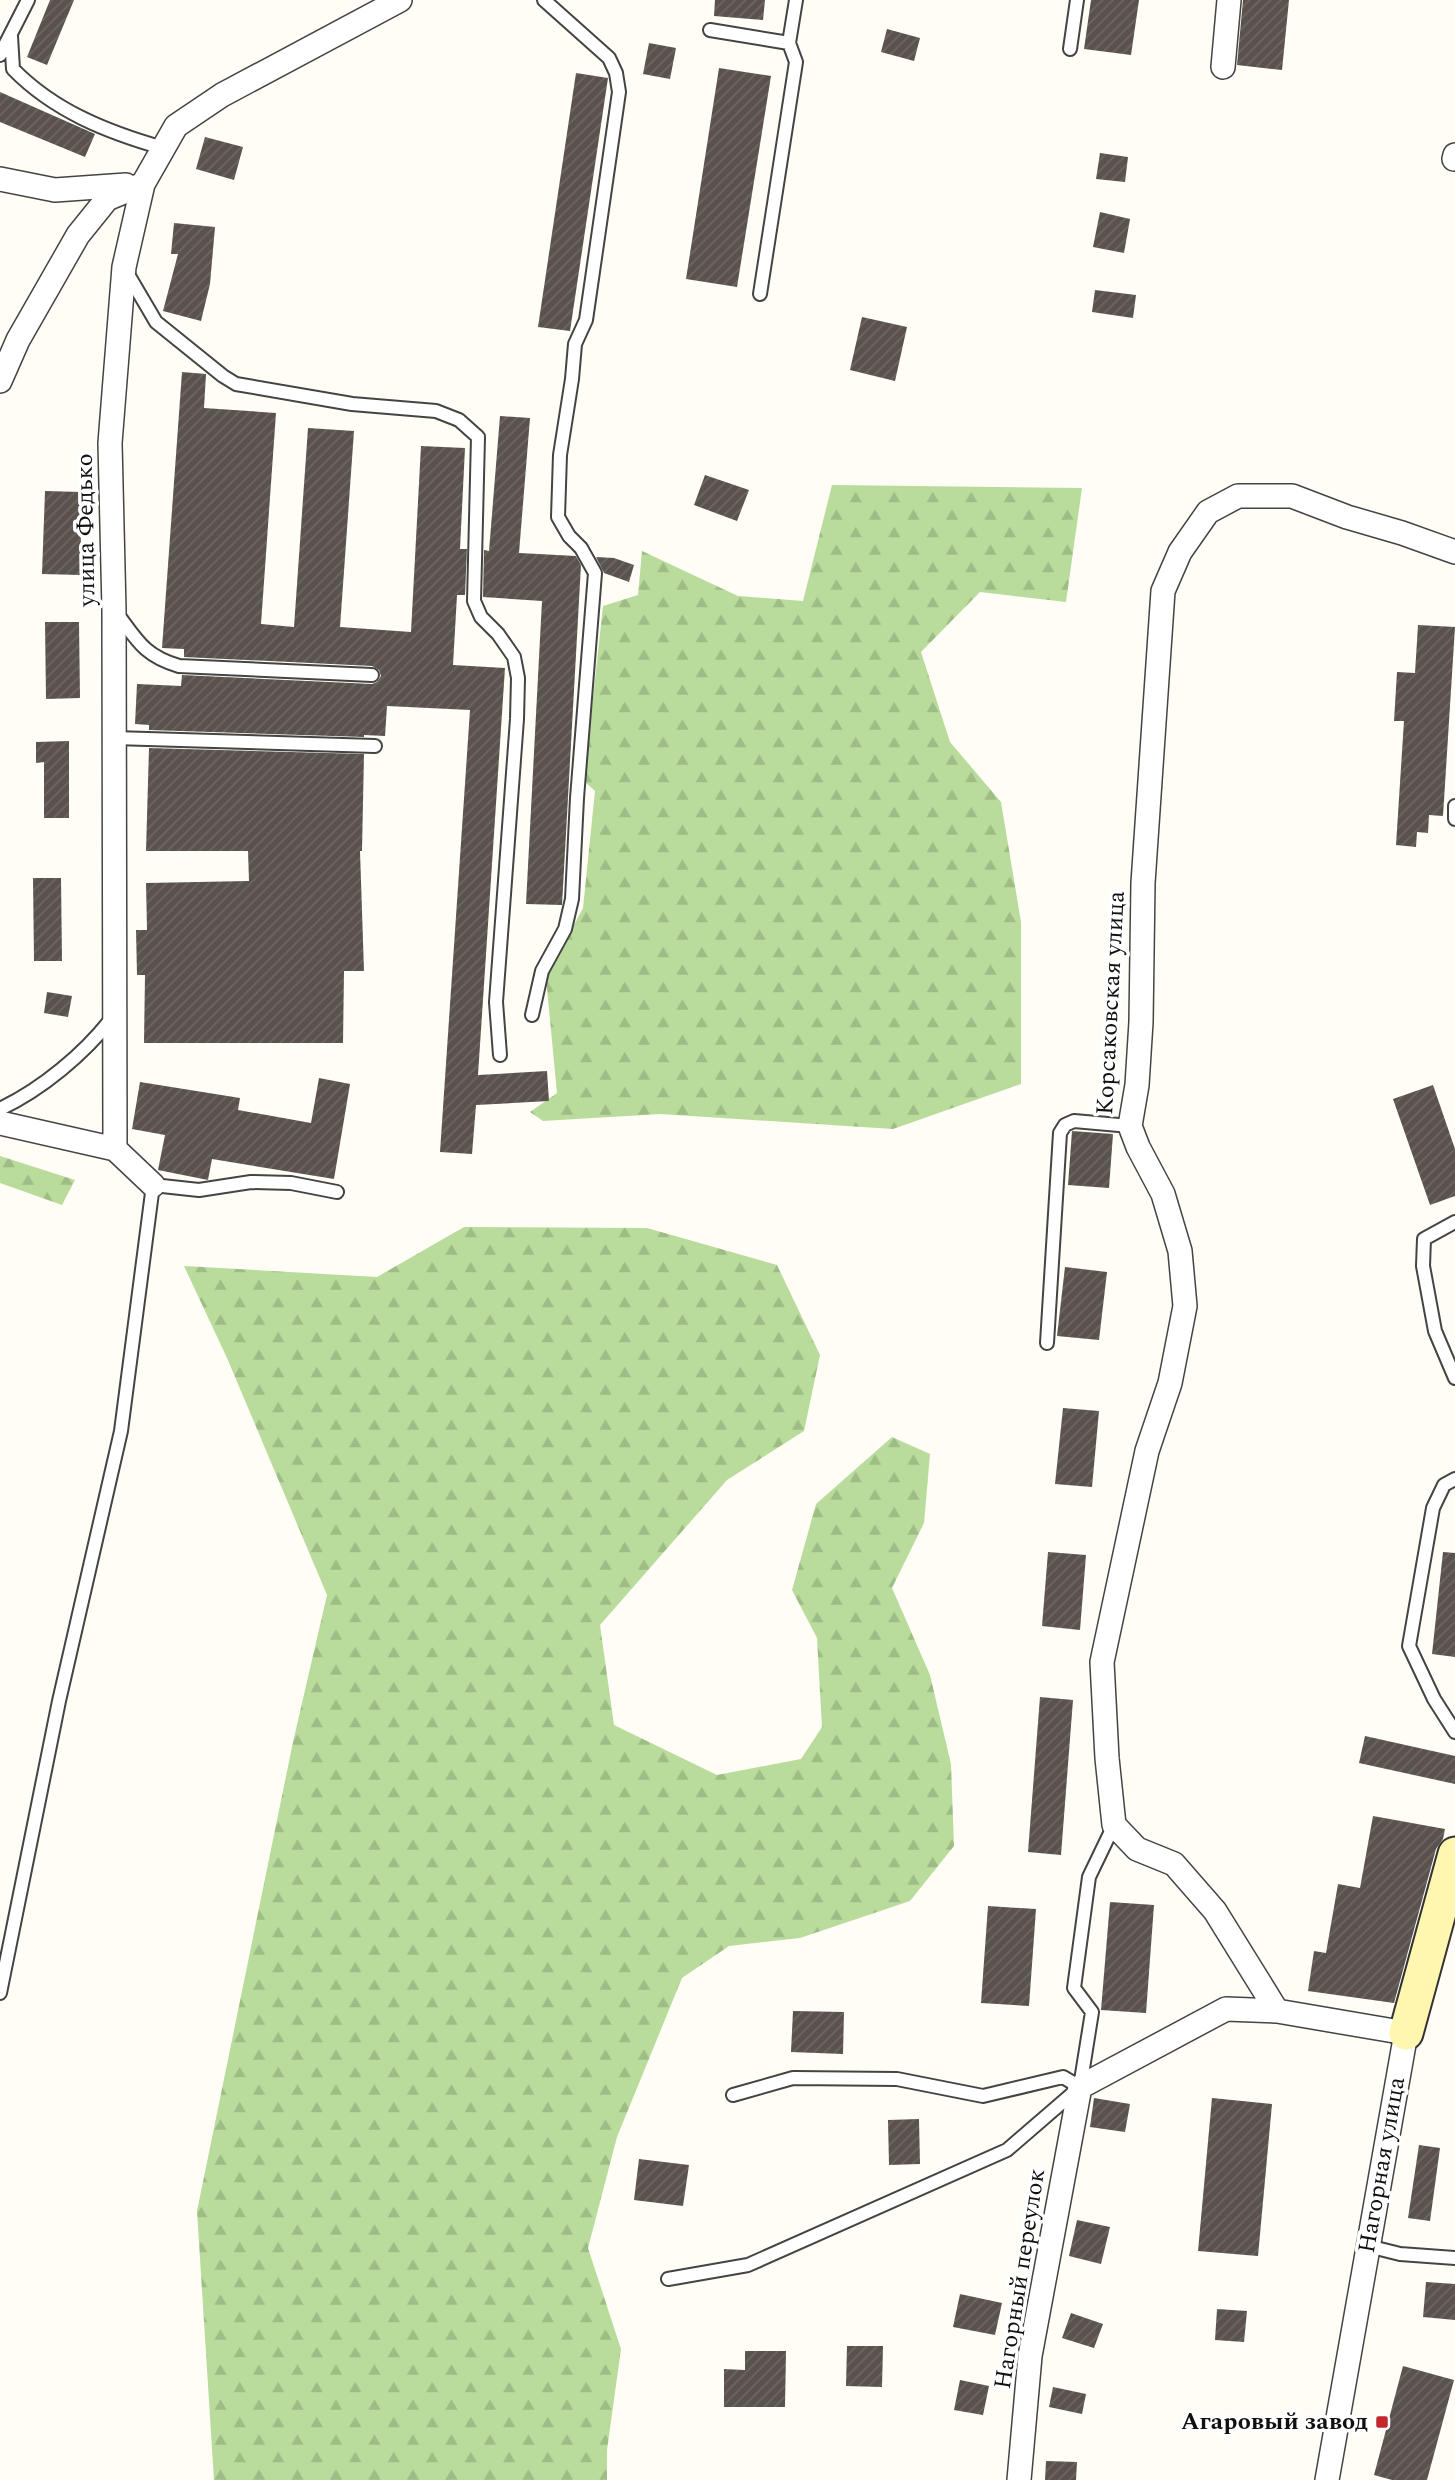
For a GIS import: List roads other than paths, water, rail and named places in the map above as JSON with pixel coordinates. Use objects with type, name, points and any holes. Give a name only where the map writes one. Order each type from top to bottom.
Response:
[{"type":"street","name":"улица Федько","points":[[115,1149],[114,610],[110,443],[124,267],[143,184],[176,126],[222,95],[400,0]]},
{"type":"street","points":[[1223,67],[1229,0]]},
{"type":"street","points":[[0,179],[55,190],[143,184]]},
{"type":"street","points":[[0,381],[9,344],[78,235],[107,199],[143,184]]},
{"type":"street","name":"Корсаковская улица","points":[[1114,1825],[1102,1662],[1147,1451],[1170,1383],[1185,1306],[1180,1251],[1163,1194],[1130,1126],[1137,1086],[1141,1022],[1143,883],[1158,633],[1163,591],[1180,552],[1208,512],[1238,496],[1292,496],[1455,552]]},
{"type":"street","points":[[0,1123],[115,1149],[153,1185]]},
{"type":"street","points":[[1114,1825],[1137,1849],[1174,1864],[1215,1911],[1277,2011]]},
{"type":"street","name":"Нагорная улица","points":[[1327,2480],[1406,2033],[1455,1854]]},
{"type":"street","points":[[1080,2087],[1226,2009],[1277,2011],[1406,2033]]},
{"type":"street","name":"Нагорный переулок","points":[[1019,2480],[1030,2356],[1080,2087]]},
{"type":"lane","points":[[0,55],[28,0]]},
{"type":"lane","points":[[532,1015],[542,971],[565,929],[572,899],[576,799],[594,573],[581,548],[569,536],[558,517],[560,455],[575,344],[586,320],[619,92],[616,73],[609,58],[544,0]]},
{"type":"lane","points":[[760,294],[796,62],[789,43],[796,0]]},
{"type":"lane","points":[[1070,49],[1077,0]]},
{"type":"lane","points":[[710,30],[789,43]]},
{"type":"lane","points":[[11,36],[13,69],[32,89],[104,129],[125,138],[163,148]]},
{"type":"lane","points":[[124,267],[156,322],[236,384],[352,404],[436,411],[459,420],[478,437],[474,601],[481,617],[498,634],[514,657],[518,678],[496,1002],[500,1055]]},
{"type":"lane","points":[[114,610],[148,653],[163,662],[179,666],[372,676]]},
{"type":"lane","points":[[114,738],[375,747]]},
{"type":"lane","points":[[1455,806],[1455,819]]},
{"type":"lane","points":[[0,1109],[41,1084],[100,1032],[114,1014]]},
{"type":"lane","points":[[1047,1343],[1060,1133],[1065,1125],[1074,1121],[1130,1126]]},
{"type":"lane","points":[[0,1993],[59,1701],[121,1431],[153,1185],[199,1189],[251,1182],[291,1183],[337,1192]]},
{"type":"lane","points":[[1455,1222],[1424,1239],[1423,1266],[1435,1331],[1455,1378]]},
{"type":"lane","points":[[1455,1479],[1444,1485],[1433,1508],[1409,1646],[1434,1699],[1455,1732]]},
{"type":"lane","points":[[668,2279],[748,2265],[1007,2150],[1080,2087],[1092,2012],[1074,1988],[1089,1877],[1114,1825]]},
{"type":"lane","points":[[733,2095],[793,2078],[897,2079],[983,2096],[1063,2077],[1080,2087]]},
{"type":"lane","points":[[1368,2246],[1400,2254],[1455,2258]]},
{"type":"place","name":"Агаровый завод","points":[[1382,2422]]}]
